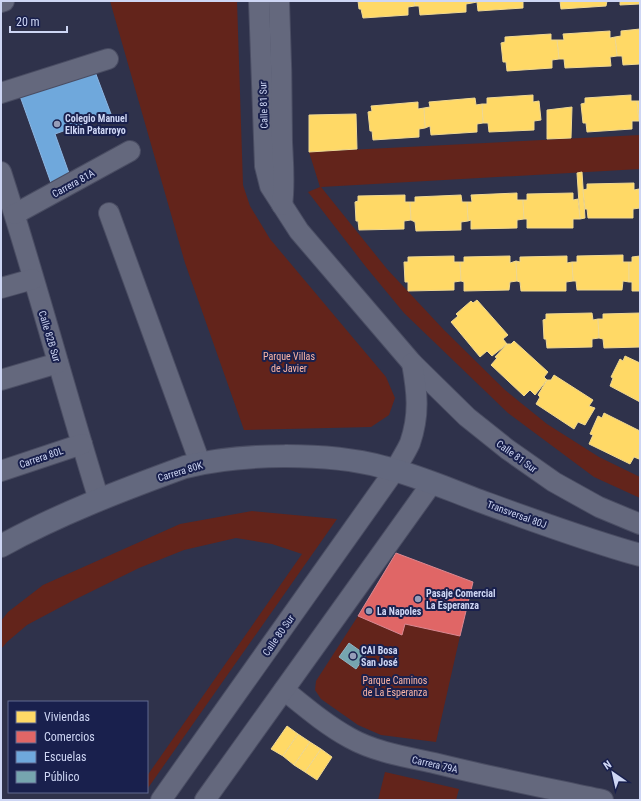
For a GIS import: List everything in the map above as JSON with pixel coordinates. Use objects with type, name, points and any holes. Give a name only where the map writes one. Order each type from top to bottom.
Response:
[{"type":"main road","name":"Carrera 80K","points":[[1,546],[29,531],[99,500],[152,479],[200,463],[247,458],[299,457],[346,460],[395,470]]},
{"type":"main road","name":"Transversal 80J","points":[[395,470],[522,516],[640,555]]},
{"type":"street","name":"Calle 81 Sur","points":[[259,1],[265,166],[270,186],[299,231],[412,362],[467,417],[548,478],[598,507],[640,524]]},
{"type":"street","name":"Calle 81 Sur","points":[[279,1],[283,171],[285,189],[282,205]]},
{"type":"street","points":[[1,93],[108,58]]},
{"type":"street","name":"Carrera 81A","points":[[9,205],[130,151]]},
{"type":"street","name":"Calle 82B Sur","points":[[1,172],[9,205],[33,279],[99,500]]},
{"type":"street","points":[[110,212],[200,463]]},
{"type":"street","points":[[1,288],[33,279]]},
{"type":"street","points":[[395,470],[409,443],[417,409],[417,390],[412,362]]},
{"type":"street","points":[[1,380],[58,363]]},
{"type":"street","name":"Carrera 80L","points":[[1,471],[82,444]]},
{"type":"street","name":"Calle 80 Sur","points":[[161,800],[395,470]]},
{"type":"street","points":[[204,800],[432,483]]},
{"type":"street","name":"Carrera 79A","points":[[284,690],[310,711],[350,738],[389,753],[603,800]]},
{"type":"green space","name":"Parque Villas de Javier","points":[[110,1],[237,1],[243,185],[250,206],[270,239],[386,377],[395,398],[389,415],[371,427],[244,430],[185,263]]},
{"type":"green space","points":[[640,135],[640,169],[321,187],[387,269],[444,330],[505,390],[547,424],[599,457],[640,477],[640,498],[594,477],[508,413],[404,313],[308,192],[320,187],[309,152]]},
{"type":"green space","points":[[252,511],[337,519],[148,788],[148,775],[302,554],[272,544],[236,538],[184,550],[139,568],[27,625],[1,649],[1,621],[8,612],[43,585],[180,524]]},
{"type":"green space","name":"Parque Caminos de La Esperanza","points":[[358,616],[401,635],[405,624],[460,636],[436,742],[381,735],[358,725],[321,699],[315,690],[316,681]]},
{"type":"green space","points":[[385,772],[459,789],[456,800],[378,800]]},
{"type":"building: Viviendas","points":[[358,1],[414,1],[415,6],[408,7],[408,15],[363,18],[361,9],[359,9]]},
{"type":"building: Viviendas","points":[[414,1],[472,1],[472,3],[466,4],[466,12],[420,15],[419,6],[415,6]]},
{"type":"building: Viviendas","points":[[472,1],[523,1],[523,8],[478,11],[477,2],[472,3]]},
{"type":"building: Viviendas","points":[[560,1],[607,1],[606,6],[561,9]]},
{"type":"building: Viviendas","points":[[620,1],[640,1],[640,4],[620,5]]},
{"type":"building: Viviendas","points":[[640,29],[640,64],[623,65],[622,56],[617,56],[615,37],[621,36],[621,31]]},
{"type":"building: Viviendas","points":[[610,31],[610,38],[615,37],[617,56],[610,57],[611,66],[565,68],[564,59],[559,59],[557,40],[564,40],[563,34]]},
{"type":"building: Viviendas","points":[[551,34],[551,40],[557,40],[559,59],[552,60],[552,68],[507,71],[506,62],[503,62],[501,43],[505,42],[505,37]]},
{"type":"building: Viviendas","points":[[533,95],[533,102],[539,101],[541,120],[534,121],[534,130],[489,132],[488,123],[483,123],[482,104],[487,104],[487,98]]},
{"type":"building: Viviendas","points":[[631,95],[631,101],[637,101],[639,121],[632,121],[632,129],[587,132],[586,123],[583,123],[581,104],[585,103],[585,98]]},
{"type":"building: Viviendas","points":[[475,98],[476,105],[482,104],[483,123],[477,124],[477,132],[431,135],[430,126],[425,128],[424,108],[430,107],[429,102]]},
{"type":"building: Viviendas","points":[[637,101],[640,101],[640,121],[639,121]]},
{"type":"building: Viviendas","points":[[418,102],[418,109],[424,108],[425,128],[419,129],[419,137],[373,140],[372,131],[370,131],[368,112],[372,111],[371,106]]},
{"type":"building: Viviendas","points":[[572,107],[571,138],[547,139],[547,110]]},
{"type":"building: Viviendas","points":[[356,114],[357,149],[309,152],[309,115]]},
{"type":"building: Viviendas","points":[[582,172],[585,218],[580,219],[577,173]]},
{"type":"building: Viviendas","points":[[634,183],[634,190],[639,189],[640,208],[633,209],[633,218],[588,218],[587,209],[585,209],[583,190],[587,189],[587,184]]},
{"type":"building: Viviendas","points":[[517,193],[517,200],[523,200],[524,219],[517,220],[517,228],[471,229],[471,220],[468,221],[467,202],[472,202],[471,195]]},
{"type":"building: Viviendas","points":[[573,193],[573,200],[578,199],[580,219],[573,219],[573,228],[527,228],[527,219],[524,219],[523,200],[527,200],[527,194]]},
{"type":"building: Viviendas","points":[[405,195],[405,202],[410,202],[411,220],[404,221],[404,229],[359,230],[358,221],[356,221],[355,202],[358,201],[358,196]]},
{"type":"building: Viviendas","points":[[461,195],[462,202],[467,202],[468,221],[461,222],[461,230],[416,231],[415,222],[411,220],[410,202],[415,202],[415,197]]},
{"type":"building: Viviendas","points":[[623,255],[623,262],[629,262],[629,282],[623,281],[622,290],[577,290],[576,281],[573,281],[572,262],[577,262],[577,256]]},
{"type":"building: Viviendas","points":[[454,256],[454,262],[460,262],[461,281],[454,282],[454,290],[408,291],[408,282],[405,282],[404,262],[408,262],[408,257]]},
{"type":"building: Viviendas","points":[[510,256],[510,263],[516,261],[517,281],[510,282],[509,290],[464,291],[464,282],[461,281],[460,262],[464,262],[464,257]]},
{"type":"building: Viviendas","points":[[567,256],[567,263],[572,262],[573,281],[566,282],[566,291],[521,291],[520,282],[517,281],[516,261],[520,262],[520,257]]},
{"type":"building: Viviendas","points":[[640,256],[640,291],[632,291],[632,282],[629,282],[629,262],[632,262],[632,257]]},
{"type":"building: Viviendas","points":[[477,300],[508,335],[503,339],[507,344],[492,356],[487,351],[480,357],[451,322],[458,316],[456,314],[471,301],[473,303]]},
{"type":"building: Viviendas","points":[[592,313],[593,320],[598,319],[599,338],[592,339],[592,347],[547,348],[546,339],[544,339],[543,320],[546,319],[546,314]]},
{"type":"building: Viviendas","points":[[640,313],[640,347],[604,348],[603,339],[599,338],[598,319],[603,319],[603,314]]},
{"type":"building: Viviendas","points":[[514,341],[548,372],[544,377],[547,380],[535,395],[530,390],[524,396],[491,365],[497,358],[495,357],[507,344],[511,344]]},
{"type":"building: Viviendas","points":[[625,356],[640,363],[640,402],[610,386],[613,378],[611,377],[620,359],[623,361]]},
{"type":"building: Viviendas","points":[[554,375],[593,400],[589,406],[595,408],[585,425],[578,422],[574,429],[536,404],[540,397],[538,395],[547,380],[551,380]]},
{"type":"building: Viviendas","points":[[604,413],[640,431],[639,459],[634,457],[630,464],[589,444],[593,435],[590,434],[598,416],[602,418]]},
{"type":"building: Viviendas","points":[[287,726],[298,734],[283,756],[271,749]]},
{"type":"building: Viviendas","points":[[298,734],[310,742],[294,765],[283,756]]},
{"type":"building: Viviendas","points":[[310,742],[321,749],[305,772],[294,765]]},
{"type":"building: Viviendas","points":[[321,749],[332,757],[317,780],[305,772]]},
{"type":"building: Comercios","name":"Pasaje Comercial La Esperanza","points":[[396,553],[473,582],[460,636],[405,624],[402,635],[358,616]]},
{"type":"building: Escuelas","name":"Colegio Manuel Elkin Patarroyo","points":[[94,69],[111,114],[55,134],[70,176],[51,183],[20,96]]},
{"type":"building: Público","name":"CAI Bosa San José","points":[[349,643],[366,655],[356,669],[339,657]]},
{"type":"place","name":"Colegio Manuel Elkin Patarroyo","points":[[57,124]]},
{"type":"place","name":"Pasaje Comercial La Esperanza","points":[[418,599]]},
{"type":"place","name":"La Napoles","points":[[369,611]]},
{"type":"place","name":"CAI Bosa San José","points":[[353,656]]}]
